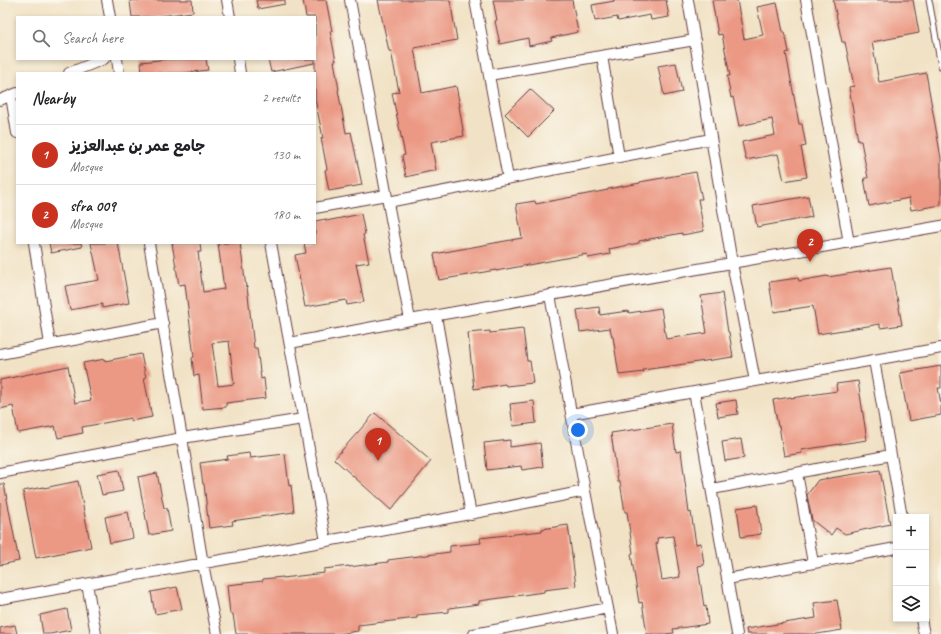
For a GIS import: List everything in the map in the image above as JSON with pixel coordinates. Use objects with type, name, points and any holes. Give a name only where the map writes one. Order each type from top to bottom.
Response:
[{"type":"street","points":[[107,0],[110,16]]},
{"type":"street","points":[[227,0],[230,16]]},
{"type":"street","points":[[350,0],[410,320]]},
{"type":"street","points":[[475,0],[508,178]]},
{"type":"street","points":[[688,0],[732,263],[755,381]]},
{"type":"street","points":[[806,0],[850,242]]},
{"type":"street","points":[[489,75],[695,40]]},
{"type":"street","points":[[602,56],[619,157]]},
{"type":"street","points":[[72,72],[102,60]]},
{"type":"street","points":[[117,60],[119,72]]},
{"type":"street","points":[[238,60],[240,72]]},
{"type":"street","points":[[0,100],[14,95],[16,120]]},
{"type":"street","points":[[316,208],[387,199],[508,178],[711,139]]},
{"type":"street","points":[[290,343],[410,320],[941,226]]},
{"type":"street","points":[[34,244],[50,344]]},
{"type":"street","points":[[149,244],[203,564],[217,634]]},
{"type":"street","points":[[271,244],[326,541]]},
{"type":"street","points":[[550,295],[585,491],[613,634]]},
{"type":"street","points":[[436,316],[470,515]]},
{"type":"street","points":[[0,354],[163,323]]},
{"type":"street","points":[[571,414],[941,348]]},
{"type":"street","points":[[874,360],[901,514]]},
{"type":"street","points":[[694,392],[737,634]]},
{"type":"street","points":[[0,472],[182,438],[304,419]]},
{"type":"street","points":[[712,489],[891,455]]},
{"type":"street","points":[[797,473],[813,563]]},
{"type":"street","points":[[0,599],[203,564],[470,515],[585,491]]},
{"type":"street","points":[[727,579],[893,549]]},
{"type":"street","points":[[87,584],[96,634]]},
{"type":"street","points":[[474,634],[492,632],[608,608]]},
{"type":"street","points":[[922,622],[924,634]]},
{"type":"lane","points":[[929,0],[941,66]]},
{"type":"building","points":[[192,0],[193,12],[161,16],[132,16],[130,1]]},
{"type":"building","points":[[256,0],[285,0],[285,4],[258,9]]},
{"type":"building","points":[[303,0],[326,0],[336,61],[334,61],[338,90],[346,133],[351,132],[362,185],[329,191],[325,170],[327,169],[321,138],[323,138],[316,104],[316,16],[306,16]]},
{"type":"building","points":[[378,0],[450,0],[457,40],[414,48],[422,93],[456,86],[460,106],[464,136],[431,142],[436,170],[406,177],[402,156],[405,155],[392,93],[399,92],[391,51],[389,51]]},
{"type":"building","points":[[493,0],[572,0],[578,32],[551,38],[552,41],[529,46],[528,38],[500,44],[495,21],[497,20]]},
{"type":"building","points":[[613,0],[666,0],[669,17],[651,20],[650,15],[618,21],[617,17],[595,21],[592,5],[614,1]]},
{"type":"building","points":[[712,0],[737,0],[744,39],[763,35],[757,7],[777,3],[789,52],[786,53],[799,124],[802,124],[806,146],[801,147],[807,177],[784,181],[778,154],[746,160],[742,142],[775,135],[772,119],[739,126],[733,97],[731,98],[727,76],[730,76],[722,34],[718,35]]},
{"type":"building","points":[[833,0],[913,0],[919,33],[872,42],[879,82],[926,73],[941,158],[941,205],[911,210],[909,198],[869,206],[864,178],[868,178],[861,141],[858,141],[849,87],[854,86],[845,42],[842,42]]},
{"type":"building","points":[[159,60],[206,60],[208,70],[192,72],[142,72],[141,62]]},
{"type":"building","points":[[268,60],[313,60],[314,63],[271,72]]},
{"type":"building","points":[[676,63],[682,92],[664,96],[658,66]]},
{"type":"building","points":[[530,89],[554,111],[528,137],[505,114]]},
{"type":"building","points":[[696,172],[702,199],[698,199],[704,231],[682,235],[682,233],[639,241],[639,243],[609,249],[610,254],[588,258],[587,254],[439,280],[434,254],[522,238],[516,204],[535,201],[536,204]]},
{"type":"building","points":[[808,196],[812,217],[757,227],[753,206]]},
{"type":"building","points":[[361,214],[365,234],[363,235],[369,262],[356,264],[364,302],[347,305],[346,300],[305,307],[295,255],[306,253],[304,244],[316,244],[316,221],[326,219],[326,221]]},
{"type":"building","points":[[49,244],[81,244],[82,247],[51,253]]},
{"type":"building","points":[[91,244],[118,244],[129,303],[102,308],[102,304],[70,310],[65,286],[99,280]]},
{"type":"building","points":[[172,244],[200,244],[201,252],[198,252],[203,292],[224,289],[218,244],[240,244],[246,287],[247,286],[254,348],[257,348],[261,379],[264,378],[266,398],[226,403],[226,407],[203,409],[199,375],[194,376],[192,358],[194,357],[185,284],[179,285]],"holes":[[[229,341],[234,384],[218,386],[212,343]]]},
{"type":"building","points":[[891,267],[902,325],[880,328],[880,324],[818,334],[813,306],[774,312],[769,282],[798,278],[799,281]]},
{"type":"building","points":[[722,293],[733,357],[619,375],[613,337],[610,328],[580,332],[577,310],[599,307],[600,315],[628,311],[629,313],[661,308],[666,339],[707,333],[701,296]]},
{"type":"building","points":[[523,329],[527,361],[530,361],[533,383],[506,386],[505,384],[474,389],[468,333],[490,331],[490,333]]},
{"type":"building","points":[[141,354],[152,417],[131,421],[131,418],[82,427],[83,433],[58,438],[55,426],[18,433],[13,406],[0,409],[0,380],[68,366],[75,403],[91,400],[83,363],[105,359],[105,361]]},
{"type":"building","points":[[941,366],[941,388],[938,388],[941,404],[941,415],[909,421],[900,373]]},
{"type":"building","points":[[858,381],[867,440],[801,450],[802,453],[784,456],[773,400],[837,391],[836,384]]},
{"type":"building","points":[[736,400],[738,414],[718,417],[716,403]]},
{"type":"building","points":[[534,401],[536,423],[513,426],[510,404]]},
{"type":"building","points":[[375,413],[431,461],[391,510],[334,459]]},
{"type":"building","points":[[672,424],[676,452],[681,451],[689,513],[691,512],[696,544],[701,543],[704,565],[698,566],[708,624],[673,629],[674,633],[647,634],[642,602],[639,603],[631,554],[633,553],[627,512],[625,512],[620,482],[618,482],[611,433]],"holes":[[[673,536],[680,577],[662,580],[656,544],[658,543],[657,538]]]},
{"type":"building","points":[[741,439],[744,458],[725,461],[722,442]]},
{"type":"building","points":[[510,440],[510,447],[540,443],[543,467],[522,470],[521,466],[487,470],[484,443]]},
{"type":"building","points":[[249,453],[250,458],[285,454],[294,512],[232,521],[233,525],[209,528],[200,463],[228,459],[227,456]]},
{"type":"building","points":[[119,470],[123,491],[102,495],[97,474]]},
{"type":"building","points":[[880,470],[890,524],[845,534],[836,528],[831,535],[812,520],[807,495],[818,480]]},
{"type":"building","points":[[157,473],[164,508],[167,508],[171,531],[149,535],[138,477]]},
{"type":"building","points":[[78,481],[91,547],[36,558],[23,491]]},
{"type":"building","points":[[0,484],[4,484],[19,561],[0,565]]},
{"type":"building","points":[[757,505],[761,534],[741,537],[737,508]]},
{"type":"building","points":[[128,512],[133,538],[110,543],[105,517]]},
{"type":"building","points":[[568,525],[576,586],[479,601],[479,604],[449,608],[449,612],[417,615],[417,618],[358,625],[358,631],[338,634],[236,634],[233,614],[230,614],[227,585],[263,581],[263,579],[324,573],[324,569],[388,562],[388,560],[450,552],[450,546],[481,543],[480,538],[542,531],[542,529]]},
{"type":"building","points":[[177,587],[182,609],[155,614],[151,592]]},
{"type":"building","points":[[837,600],[842,630],[817,634],[747,634],[746,629],[816,618],[814,603]]},
{"type":"building","points":[[67,609],[71,630],[43,634],[40,615]]},
{"type":"building","points":[[15,625],[17,634],[0,634],[0,628]]},
{"type":"place","name":"sfra 009","points":[[810,262]]},
{"type":"place","name":"جامع عمر بن عبدالعزيز","points":[[378,461]]}]
